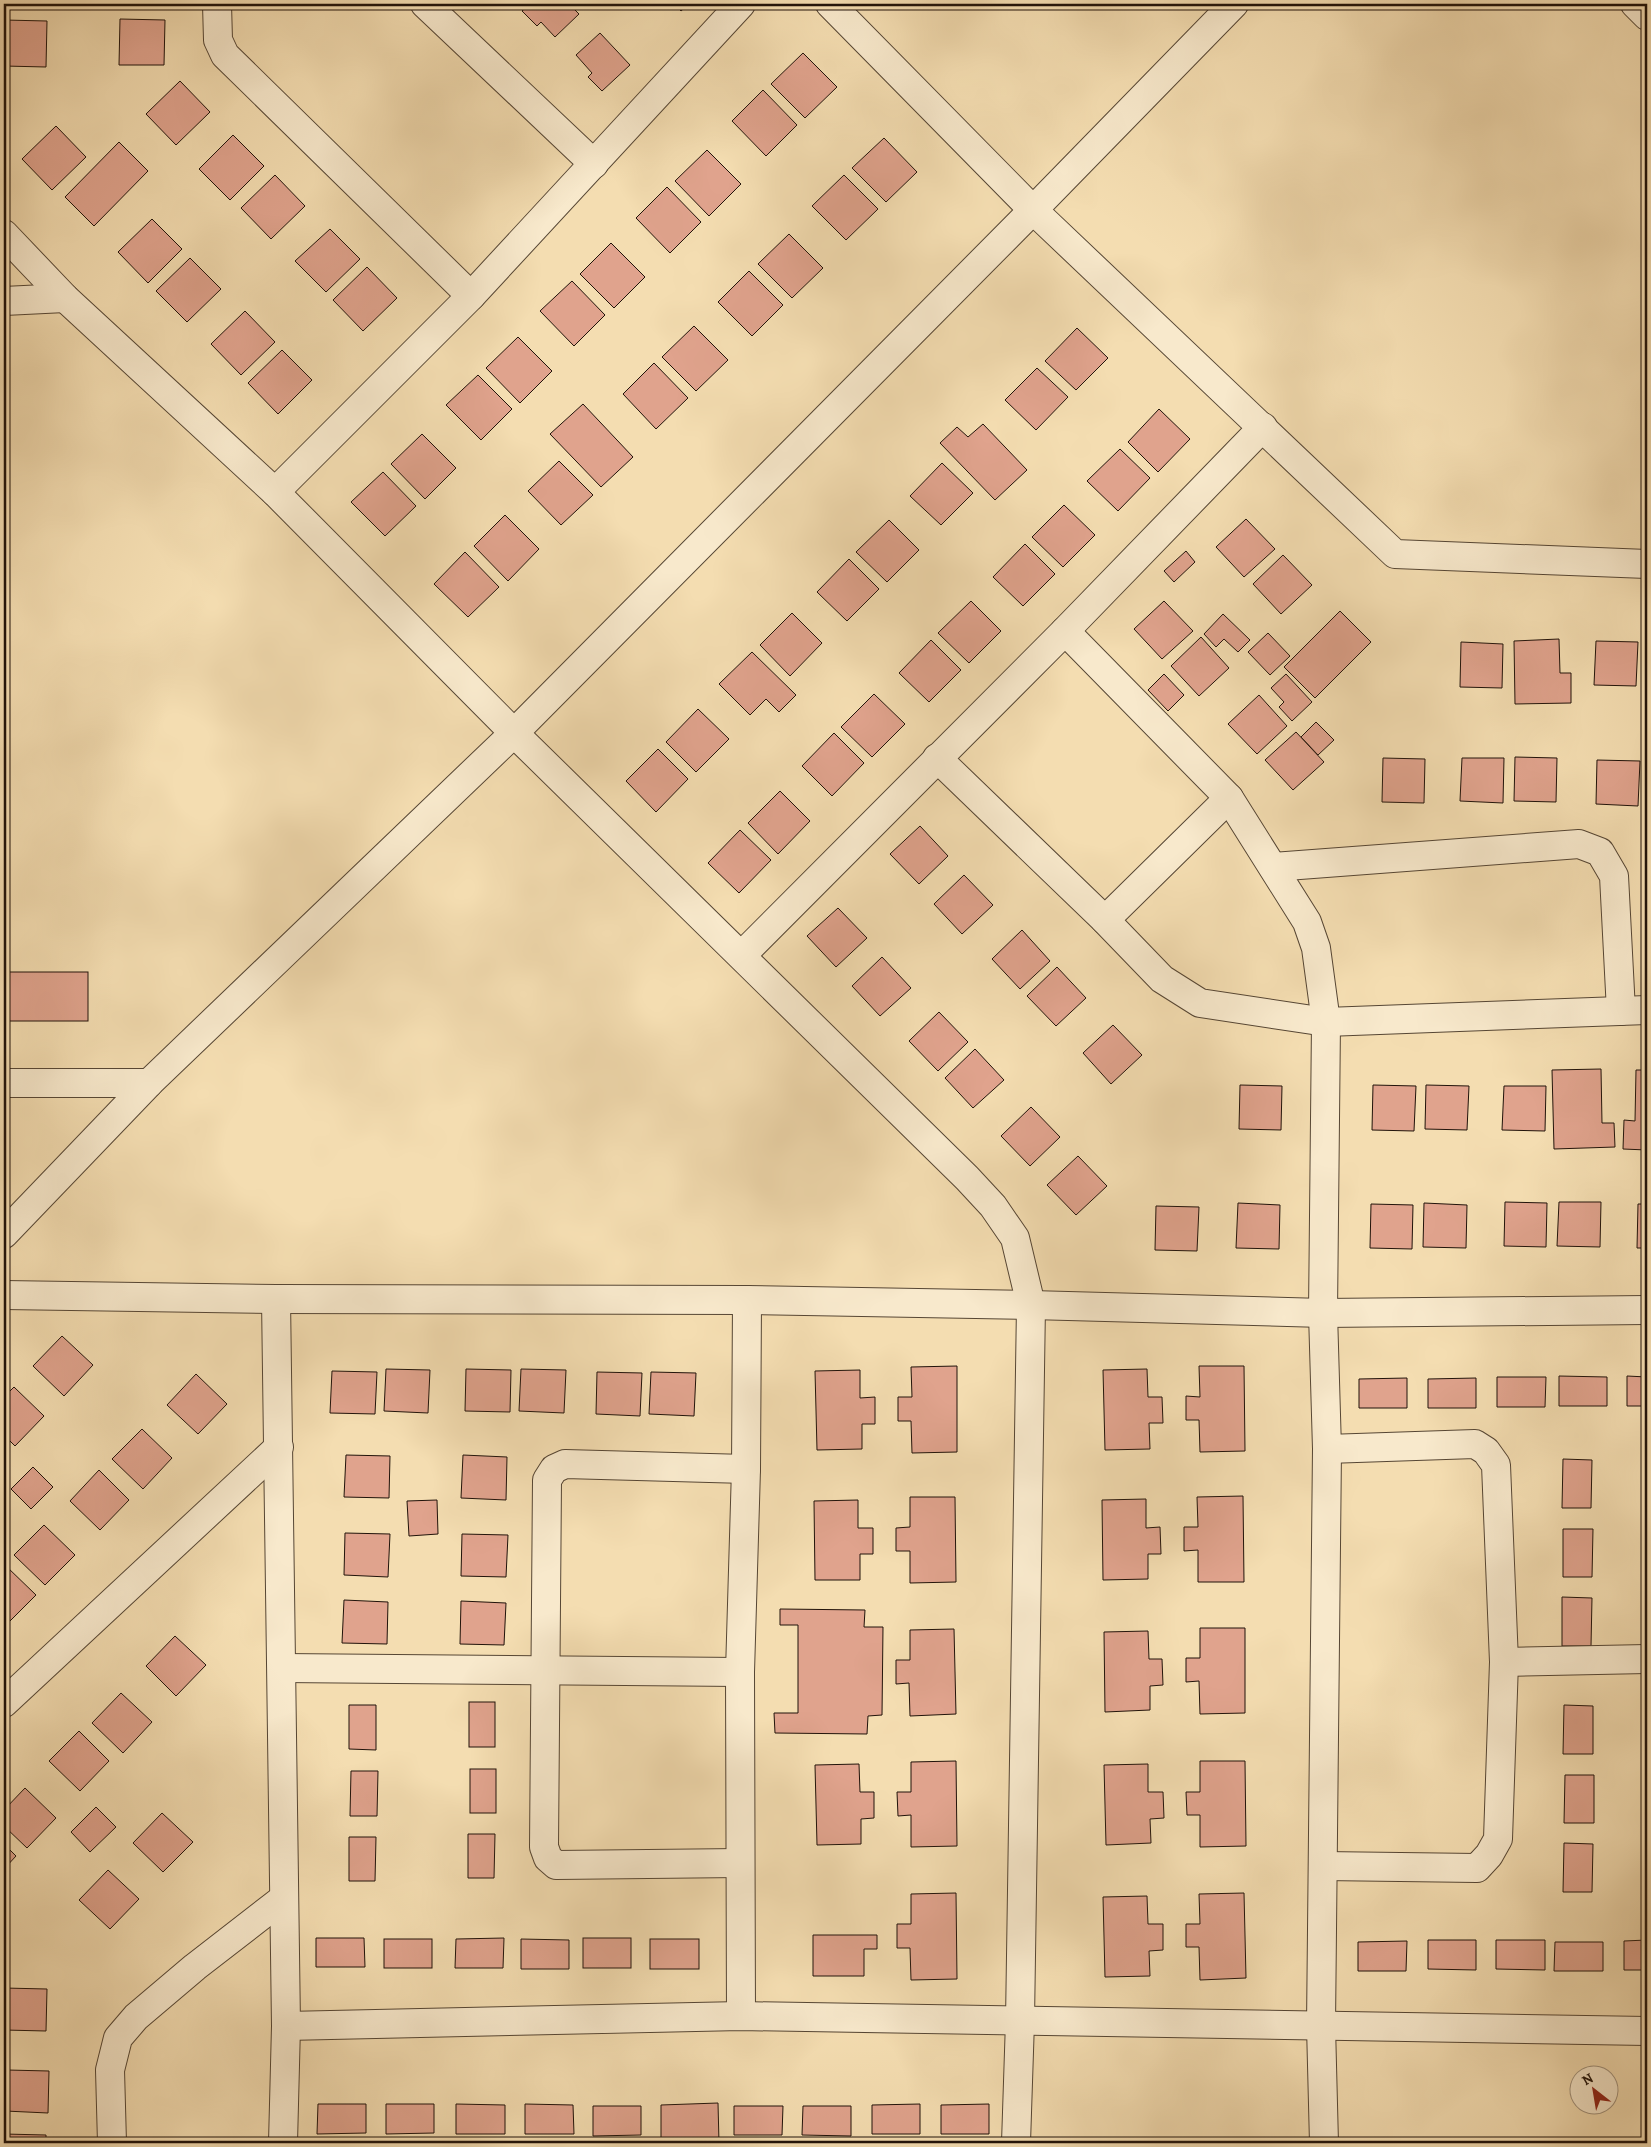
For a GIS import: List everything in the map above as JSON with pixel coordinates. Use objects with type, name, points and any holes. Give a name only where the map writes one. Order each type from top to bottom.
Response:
[{"type":"street","points":[[217,4],[218,40],[225,55],[471,296]]},
{"type":"street","points":[[426,4],[594,164]]},
{"type":"street","points":[[275,492],[471,296],[741,4]]},
{"type":"street","points":[[830,4],[1033,210],[1395,554],[1647,564]]},
{"type":"street","points":[[4,1234],[149,1083],[514,733],[1033,210],[1234,4]]},
{"type":"street","points":[[1635,4],[1647,16]]},
{"type":"street","points":[[4,234],[66,298],[275,492],[514,733],[967,1178],[993,1206],[1015,1238],[1031,1305],[1020,2021],[1016,2143]]},
{"type":"street","points":[[4,300],[66,298]]},
{"type":"street","points":[[742,955],[1263,428]]},
{"type":"street","points":[[1064,631],[1229,798],[1273,867],[1313,937],[1326,1022],[1324,1313],[1326,1449],[1321,2026],[1324,2143]]},
{"type":"street","points":[[937,758],[1105,920],[1162,979],[1200,1003],[1326,1022],[1634,1010],[1614,876],[1600,852],[1579,844],[1273,867]]},
{"type":"street","points":[[1105,920],[1229,798]]},
{"type":"street","points":[[4,1083],[149,1083]]},
{"type":"street","points":[[4,1295],[276,1299],[747,1300],[1324,1313],[1647,1310]]},
{"type":"street","points":[[276,1299],[286,2026],[283,2143]]},
{"type":"street","points":[[741,2016],[740,1672],[746,1469],[747,1300]]},
{"type":"street","points":[[1322,1866],[1477,1868],[1490,1855],[1498,1839],[1504,1662],[1496,1465],[1486,1451],[1475,1444],[1326,1449]]},
{"type":"street","points":[[4,1703],[279,1447]]},
{"type":"street","points":[[740,1863],[556,1865],[548,1858],[544,1847],[547,1480],[554,1469],[565,1464],[746,1469]]},
{"type":"street","points":[[1504,1662],[1647,1659]]},
{"type":"street","points":[[282,1668],[740,1672]]},
{"type":"street","points":[[112,2143],[110,2070],[118,2038],[136,2017],[158,1998],[284,1898]]},
{"type":"street","points":[[286,2026],[741,2016],[1647,2031]]},
{"type":"building","points":[[530,4],[569,4],[579,14],[555,37],[541,22],[537,26],[522,11]]},
{"type":"building","points":[[674,4],[689,4],[681,11]]},
{"type":"building","points":[[120,19],[165,20],[164,65],[119,65]]},
{"type":"building","points":[[4,20],[47,21],[46,67],[4,66]]},
{"type":"building","points":[[600,33],[630,65],[602,91],[588,77],[592,73],[576,55]]},
{"type":"building","points":[[803,53],[837,87],[805,118],[771,84]]},
{"type":"building","points":[[180,81],[210,112],[176,145],[146,114]]},
{"type":"building","points":[[763,90],[797,125],[766,156],[732,121]]},
{"type":"building","points":[[56,126],[86,157],[52,190],[22,159]]},
{"type":"building","points":[[233,135],[264,166],[230,200],[199,169]]},
{"type":"building","points":[[884,138],[917,172],[886,202],[852,168]]},
{"type":"building","points":[[119,142],[148,171],[94,226],[65,197]]},
{"type":"building","points":[[707,150],[741,184],[709,216],[675,181]]},
{"type":"building","points":[[275,175],[305,206],[271,239],[241,208]]},
{"type":"building","points":[[844,175],[878,209],[846,240],[812,206]]},
{"type":"building","points":[[667,187],[701,222],[670,253],[636,218]]},
{"type":"building","points":[[152,219],[182,249],[148,283],[118,252]]},
{"type":"building","points":[[330,229],[360,259],[326,292],[295,261]]},
{"type":"building","points":[[789,234],[823,268],[792,298],[758,264]]},
{"type":"building","points":[[611,243],[645,277],[614,308],[580,274]]},
{"type":"building","points":[[190,258],[221,289],[187,322],[156,291]]},
{"type":"building","points":[[367,267],[397,298],[363,331],[333,300]]},
{"type":"building","points":[[749,271],[783,305],[752,336],[718,302]]},
{"type":"building","points":[[572,281],[605,315],[574,346],[540,311]]},
{"type":"building","points":[[245,311],[275,342],[241,375],[211,344]]},
{"type":"building","points":[[694,326],[728,360],[696,391],[662,357]]},
{"type":"building","points":[[1077,328],[1108,358],[1076,390],[1045,361]]},
{"type":"building","points":[[518,337],[552,371],[520,403],[486,368]]},
{"type":"building","points":[[282,350],[312,380],[278,414],[248,383]]},
{"type":"building","points":[[654,363],[688,398],[656,429],[623,394]]},
{"type":"building","points":[[1037,368],[1068,397],[1036,430],[1005,400]]},
{"type":"building","points":[[478,375],[512,409],[481,440],[446,405]]},
{"type":"building","points":[[583,404],[633,457],[601,487],[550,434]]},
{"type":"building","points":[[1159,409],[1190,439],[1158,472],[1128,442]]},
{"type":"building","points":[[983,424],[1027,470],[995,500],[940,443],[957,427],[968,437]]},
{"type":"building","points":[[422,434],[456,468],[425,499],[391,464]]},
{"type":"building","points":[[1120,449],[1150,478],[1118,511],[1087,481]]},
{"type":"building","points":[[559,461],[593,495],[561,525],[528,491]]},
{"type":"building","points":[[942,463],[973,493],[941,525],[910,496]]},
{"type":"building","points":[[383,472],[416,506],[385,536],[351,502]]},
{"type":"building","points":[[1064,505],[1095,535],[1063,567],[1032,537]]},
{"type":"building","points":[[505,515],[539,549],[508,581],[474,546]]},
{"type":"building","points":[[1246,519],[1275,549],[1244,577],[1216,547]]},
{"type":"building","points":[[889,520],[919,550],[887,582],[856,552]]},
{"type":"building","points":[[1025,544],[1055,574],[1023,606],[993,577]]},
{"type":"building","points":[[1186,551],[1195,562],[1174,582],[1164,571]]},
{"type":"building","points":[[465,552],[499,587],[468,617],[434,584]]},
{"type":"building","points":[[1283,555],[1312,585],[1281,614],[1253,584]]},
{"type":"building","points":[[849,559],[879,589],[847,621],[817,592]]},
{"type":"building","points":[[971,601],[1001,631],[969,663],[938,633]]},
{"type":"building","points":[[1164,601],[1193,631],[1162,659],[1134,629]]},
{"type":"building","points":[[1340,611],[1371,642],[1315,698],[1284,667]]},
{"type":"building","points":[[792,613],[822,643],[790,676],[760,645]]},
{"type":"building","points":[[1223,614],[1250,640],[1238,652],[1224,639],[1216,647],[1204,634]]},
{"type":"building","points":[[1268,633],[1290,656],[1270,675],[1248,652]]},
{"type":"building","points":[[1201,637],[1229,668],[1199,696],[1171,666]]},
{"type":"building","points":[[1559,639],[1560,673],[1571,673],[1571,703],[1515,704],[1514,641]]},
{"type":"building","points":[[931,640],[961,670],[929,702],[899,673]]},
{"type":"building","points":[[1596,641],[1638,642],[1636,686],[1594,685]]},
{"type":"building","points":[[1461,642],[1503,644],[1502,688],[1460,687]]},
{"type":"building","points":[[752,652],[796,695],[779,712],[766,699],[750,715],[719,684]]},
{"type":"building","points":[[1164,674],[1184,695],[1168,711],[1148,690]]},
{"type":"building","points":[[1286,674],[1312,702],[1292,721],[1279,707],[1284,702],[1271,688]]},
{"type":"building","points":[[874,694],[905,724],[872,757],[841,727]]},
{"type":"building","points":[[1259,695],[1287,726],[1257,754],[1228,724]]},
{"type":"building","points":[[698,709],[729,739],[696,772],[666,742]]},
{"type":"building","points":[[1316,722],[1334,740],[1318,755],[1301,737]]},
{"type":"building","points":[[1296,732],[1324,762],[1293,790],[1265,760]]},
{"type":"building","points":[[834,733],[864,763],[832,796],[802,766]]},
{"type":"building","points":[[658,749],[688,779],[656,812],[626,781]]},
{"type":"building","points":[[1515,757],[1557,758],[1556,802],[1514,801]]},
{"type":"building","points":[[1383,758],[1425,759],[1424,803],[1382,802]]},
{"type":"building","points":[[1462,758],[1504,758],[1503,803],[1460,801]]},
{"type":"building","points":[[1597,760],[1640,761],[1638,806],[1596,804]]},
{"type":"building","points":[[780,791],[810,821],[778,854],[748,823]]},
{"type":"building","points":[[920,826],[948,856],[919,884],[890,854]]},
{"type":"building","points":[[740,830],[771,860],[739,893],[708,863]]},
{"type":"building","points":[[964,875],[993,905],[962,934],[934,904]]},
{"type":"building","points":[[838,908],[867,938],[836,967],[807,936]]},
{"type":"building","points":[[1022,930],[1050,961],[1020,989],[992,959]]},
{"type":"building","points":[[882,957],[911,988],[880,1016],[852,986]]},
{"type":"building","points":[[1057,967],[1086,998],[1056,1026],[1027,996]]},
{"type":"building","points":[[4,972],[88,972],[88,1021],[4,1021]]},
{"type":"building","points":[[939,1012],[968,1042],[938,1071],[909,1041]]},
{"type":"building","points":[[1113,1025],[1142,1055],[1111,1084],[1083,1053]]},
{"type":"building","points":[[975,1049],[1004,1080],[973,1108],[945,1078]]},
{"type":"building","points":[[1601,1069],[1602,1123],[1614,1123],[1615,1147],[1554,1149],[1552,1070]]},
{"type":"building","points":[[1636,1070],[1647,1070],[1647,1150],[1623,1149],[1624,1120],[1635,1121]]},
{"type":"building","points":[[1240,1085],[1282,1086],[1281,1130],[1239,1129]]},
{"type":"building","points":[[1373,1085],[1416,1086],[1414,1131],[1372,1130]]},
{"type":"building","points":[[1426,1085],[1469,1086],[1467,1130],[1425,1129]]},
{"type":"building","points":[[1504,1086],[1546,1086],[1545,1131],[1502,1130]]},
{"type":"building","points":[[1031,1107],[1060,1137],[1030,1166],[1001,1136]]},
{"type":"building","points":[[1078,1156],[1107,1186],[1076,1215],[1047,1185]]},
{"type":"building","points":[[1505,1202],[1547,1203],[1546,1247],[1504,1246]]},
{"type":"building","points":[[1559,1202],[1601,1202],[1600,1247],[1557,1246]]},
{"type":"building","points":[[1238,1203],[1280,1205],[1279,1249],[1236,1248]]},
{"type":"building","points":[[1424,1203],[1467,1205],[1466,1248],[1423,1247]]},
{"type":"building","points":[[1371,1204],[1413,1205],[1412,1249],[1370,1248]]},
{"type":"building","points":[[1638,1204],[1647,1204],[1647,1248],[1637,1248]]},
{"type":"building","points":[[1156,1206],[1199,1207],[1197,1251],[1155,1250]]},
{"type":"building","points":[[62,1336],[93,1365],[64,1396],[33,1366]]},
{"type":"building","points":[[957,1366],[957,1452],[912,1453],[911,1421],[898,1421],[898,1397],[912,1397],[911,1367]]},
{"type":"building","points":[[1199,1366],[1244,1366],[1245,1451],[1200,1452],[1199,1420],[1186,1420],[1186,1396],[1200,1397]]},
{"type":"building","points":[[386,1369],[430,1370],[428,1413],[384,1411]]},
{"type":"building","points":[[466,1369],[511,1370],[510,1412],[465,1411]]},
{"type":"building","points":[[521,1369],[566,1370],[564,1413],[519,1411]]},
{"type":"building","points":[[1147,1369],[1148,1397],[1162,1397],[1163,1423],[1149,1423],[1150,1449],[1105,1450],[1103,1370]]},
{"type":"building","points":[[860,1370],[860,1398],[875,1397],[875,1424],[862,1424],[862,1449],[817,1450],[815,1371]]},
{"type":"building","points":[[332,1371],[377,1372],[375,1414],[330,1413]]},
{"type":"building","points":[[597,1372],[642,1373],[640,1416],[596,1414]]},
{"type":"building","points":[[651,1372],[696,1373],[694,1416],[649,1414]]},
{"type":"building","points":[[196,1374],[227,1404],[198,1434],[167,1405]]},
{"type":"building","points":[[1559,1376],[1607,1377],[1607,1406],[1559,1406]]},
{"type":"building","points":[[1627,1376],[1647,1377],[1647,1406],[1627,1406]]},
{"type":"building","points":[[1497,1377],[1546,1377],[1545,1407],[1497,1407]]},
{"type":"building","points":[[1407,1378],[1407,1408],[1359,1408],[1359,1379]]},
{"type":"building","points":[[1476,1378],[1476,1408],[1428,1408],[1428,1379]]},
{"type":"building","points":[[14,1387],[44,1416],[15,1446],[4,1435],[4,1397]]},
{"type":"building","points":[[142,1429],[172,1458],[143,1489],[112,1459]]},
{"type":"building","points":[[346,1455],[390,1456],[389,1498],[344,1497]]},
{"type":"building","points":[[463,1455],[507,1457],[506,1500],[461,1498]]},
{"type":"building","points":[[1563,1459],[1592,1460],[1591,1508],[1562,1508]]},
{"type":"building","points":[[33,1467],[53,1487],[31,1509],[11,1489]]},
{"type":"building","points":[[99,1470],[129,1500],[100,1530],[70,1501]]},
{"type":"building","points":[[1243,1496],[1244,1582],[1198,1582],[1198,1550],[1184,1551],[1184,1527],[1198,1527],[1197,1497]]},
{"type":"building","points":[[910,1497],[955,1497],[956,1582],[910,1583],[910,1551],[896,1551],[896,1528],[910,1527]]},
{"type":"building","points":[[1146,1499],[1146,1528],[1160,1527],[1161,1554],[1148,1554],[1148,1579],[1103,1580],[1102,1500]]},
{"type":"building","points":[[437,1500],[438,1534],[409,1536],[407,1501]]},
{"type":"building","points":[[858,1500],[858,1528],[873,1528],[873,1554],[860,1554],[860,1580],[815,1580],[814,1501]]},
{"type":"building","points":[[44,1525],[75,1555],[45,1585],[14,1555]]},
{"type":"building","points":[[1563,1529],[1593,1529],[1592,1577],[1563,1577]]},
{"type":"building","points":[[345,1533],[390,1534],[388,1577],[344,1575]]},
{"type":"building","points":[[462,1534],[508,1535],[506,1577],[461,1576]]},
{"type":"building","points":[[6,1566],[36,1595],[6,1625],[4,1623],[4,1567]]},
{"type":"building","points":[[1562,1597],[1592,1598],[1591,1646],[1562,1646]]},
{"type":"building","points":[[344,1600],[388,1602],[387,1644],[342,1643]]},
{"type":"building","points":[[461,1601],[506,1603],[504,1645],[460,1644]]},
{"type":"building","points":[[780,1609],[865,1610],[864,1627],[883,1627],[882,1715],[868,1716],[867,1734],[775,1733],[774,1713],[798,1713],[798,1625],[780,1625]]},
{"type":"building","points":[[1200,1628],[1245,1628],[1245,1713],[1200,1714],[1199,1681],[1186,1682],[1186,1658],[1200,1658]]},
{"type":"building","points":[[954,1629],[956,1714],[910,1716],[909,1683],[896,1684],[896,1660],[910,1660],[910,1630]]},
{"type":"building","points":[[1148,1631],[1149,1659],[1162,1659],[1163,1685],[1150,1686],[1150,1710],[1105,1712],[1104,1632]]},
{"type":"building","points":[[175,1636],[206,1665],[176,1696],[146,1666]]},
{"type":"building","points":[[121,1693],[152,1722],[123,1753],[92,1723]]},
{"type":"building","points":[[469,1702],[495,1702],[495,1747],[469,1747]]},
{"type":"building","points":[[349,1705],[376,1705],[376,1750],[349,1749]]},
{"type":"building","points":[[1564,1705],[1593,1706],[1593,1754],[1563,1754]]},
{"type":"building","points":[[79,1731],[109,1761],[80,1791],[49,1761]]},
{"type":"building","points":[[956,1761],[957,1846],[911,1847],[911,1815],[898,1816],[897,1792],[911,1792],[911,1762]]},
{"type":"building","points":[[1200,1761],[1245,1761],[1246,1846],[1200,1847],[1200,1815],[1187,1815],[1186,1792],[1200,1792]]},
{"type":"building","points":[[859,1764],[860,1792],[874,1792],[874,1818],[861,1819],[861,1844],[817,1845],[815,1765]]},
{"type":"building","points":[[1148,1764],[1148,1792],[1163,1792],[1164,1818],[1150,1819],[1151,1843],[1106,1845],[1104,1765]]},
{"type":"building","points":[[470,1769],[496,1769],[496,1813],[470,1813]]},
{"type":"building","points":[[351,1771],[378,1771],[377,1816],[350,1816]]},
{"type":"building","points":[[1565,1775],[1594,1775],[1594,1823],[1564,1823]]},
{"type":"building","points":[[25,1788],[56,1818],[27,1848],[4,1826],[4,1810]]},
{"type":"building","points":[[96,1807],[116,1827],[90,1852],[71,1832]]},
{"type":"building","points":[[162,1813],[193,1842],[163,1872],[133,1843]]},
{"type":"building","points":[[468,1834],[495,1834],[494,1878],[468,1878]]},
{"type":"building","points":[[349,1837],[376,1837],[375,1881],[349,1881]]},
{"type":"building","points":[[1564,1843],[1593,1844],[1592,1892],[1563,1892]]},
{"type":"building","points":[[4,1844],[16,1856],[4,1869]]},
{"type":"building","points":[[108,1870],[139,1899],[110,1929],[79,1900]]},
{"type":"building","points":[[956,1893],[957,1979],[911,1980],[910,1948],[897,1948],[897,1924],[911,1924],[911,1894]]},
{"type":"building","points":[[1244,1893],[1246,1978],[1200,1980],[1199,1947],[1186,1947],[1186,1924],[1200,1924],[1199,1894]]},
{"type":"building","points":[[1147,1896],[1148,1924],[1163,1924],[1163,1950],[1149,1951],[1150,1976],[1105,1977],[1103,1897]]},
{"type":"building","points":[[813,1935],[877,1935],[877,1949],[864,1949],[864,1976],[813,1976]]},
{"type":"building","points":[[316,1938],[364,1938],[365,1967],[316,1967]]},
{"type":"building","points":[[504,1938],[503,1968],[455,1968],[456,1939]]},
{"type":"building","points":[[583,1938],[631,1938],[631,1968],[583,1968]]},
{"type":"building","points":[[384,1939],[432,1939],[432,1968],[384,1968]]},
{"type":"building","points":[[521,1939],[569,1940],[569,1969],[521,1969]]},
{"type":"building","points":[[650,1939],[699,1939],[699,1969],[650,1969]]},
{"type":"building","points":[[1428,1940],[1476,1940],[1476,1970],[1428,1969]]},
{"type":"building","points":[[1496,1940],[1545,1940],[1545,1970],[1496,1969]]},
{"type":"building","points":[[1647,1940],[1647,1970],[1624,1970],[1624,1941]]},
{"type":"building","points":[[1407,1941],[1406,1971],[1358,1971],[1358,1942]]},
{"type":"building","points":[[1555,1942],[1603,1942],[1603,1971],[1554,1971]]},
{"type":"building","points":[[4,1988],[47,1989],[46,2031],[4,2030]]},
{"type":"building","points":[[7,2070],[49,2071],[48,2113],[5,2111]]},
{"type":"building","points":[[718,2103],[719,2143],[661,2143],[661,2105]]},
{"type":"building","points":[[318,2104],[366,2104],[366,2133],[317,2134]]},
{"type":"building","points":[[386,2104],[434,2104],[434,2133],[386,2134]]},
{"type":"building","points":[[456,2104],[505,2105],[505,2134],[456,2134]]},
{"type":"building","points":[[525,2104],[573,2105],[574,2134],[525,2134]]},
{"type":"building","points":[[920,2104],[920,2134],[872,2134],[872,2105]]},
{"type":"building","points":[[989,2104],[989,2134],[941,2134],[941,2105]]},
{"type":"building","points":[[593,2106],[641,2106],[641,2135],[593,2136]]},
{"type":"building","points":[[734,2106],[783,2106],[782,2135],[734,2135]]},
{"type":"building","points":[[803,2106],[851,2106],[851,2136],[802,2135]]},
{"type":"building","points":[[4,2134],[46,2135],[46,2143],[4,2143]]}]
